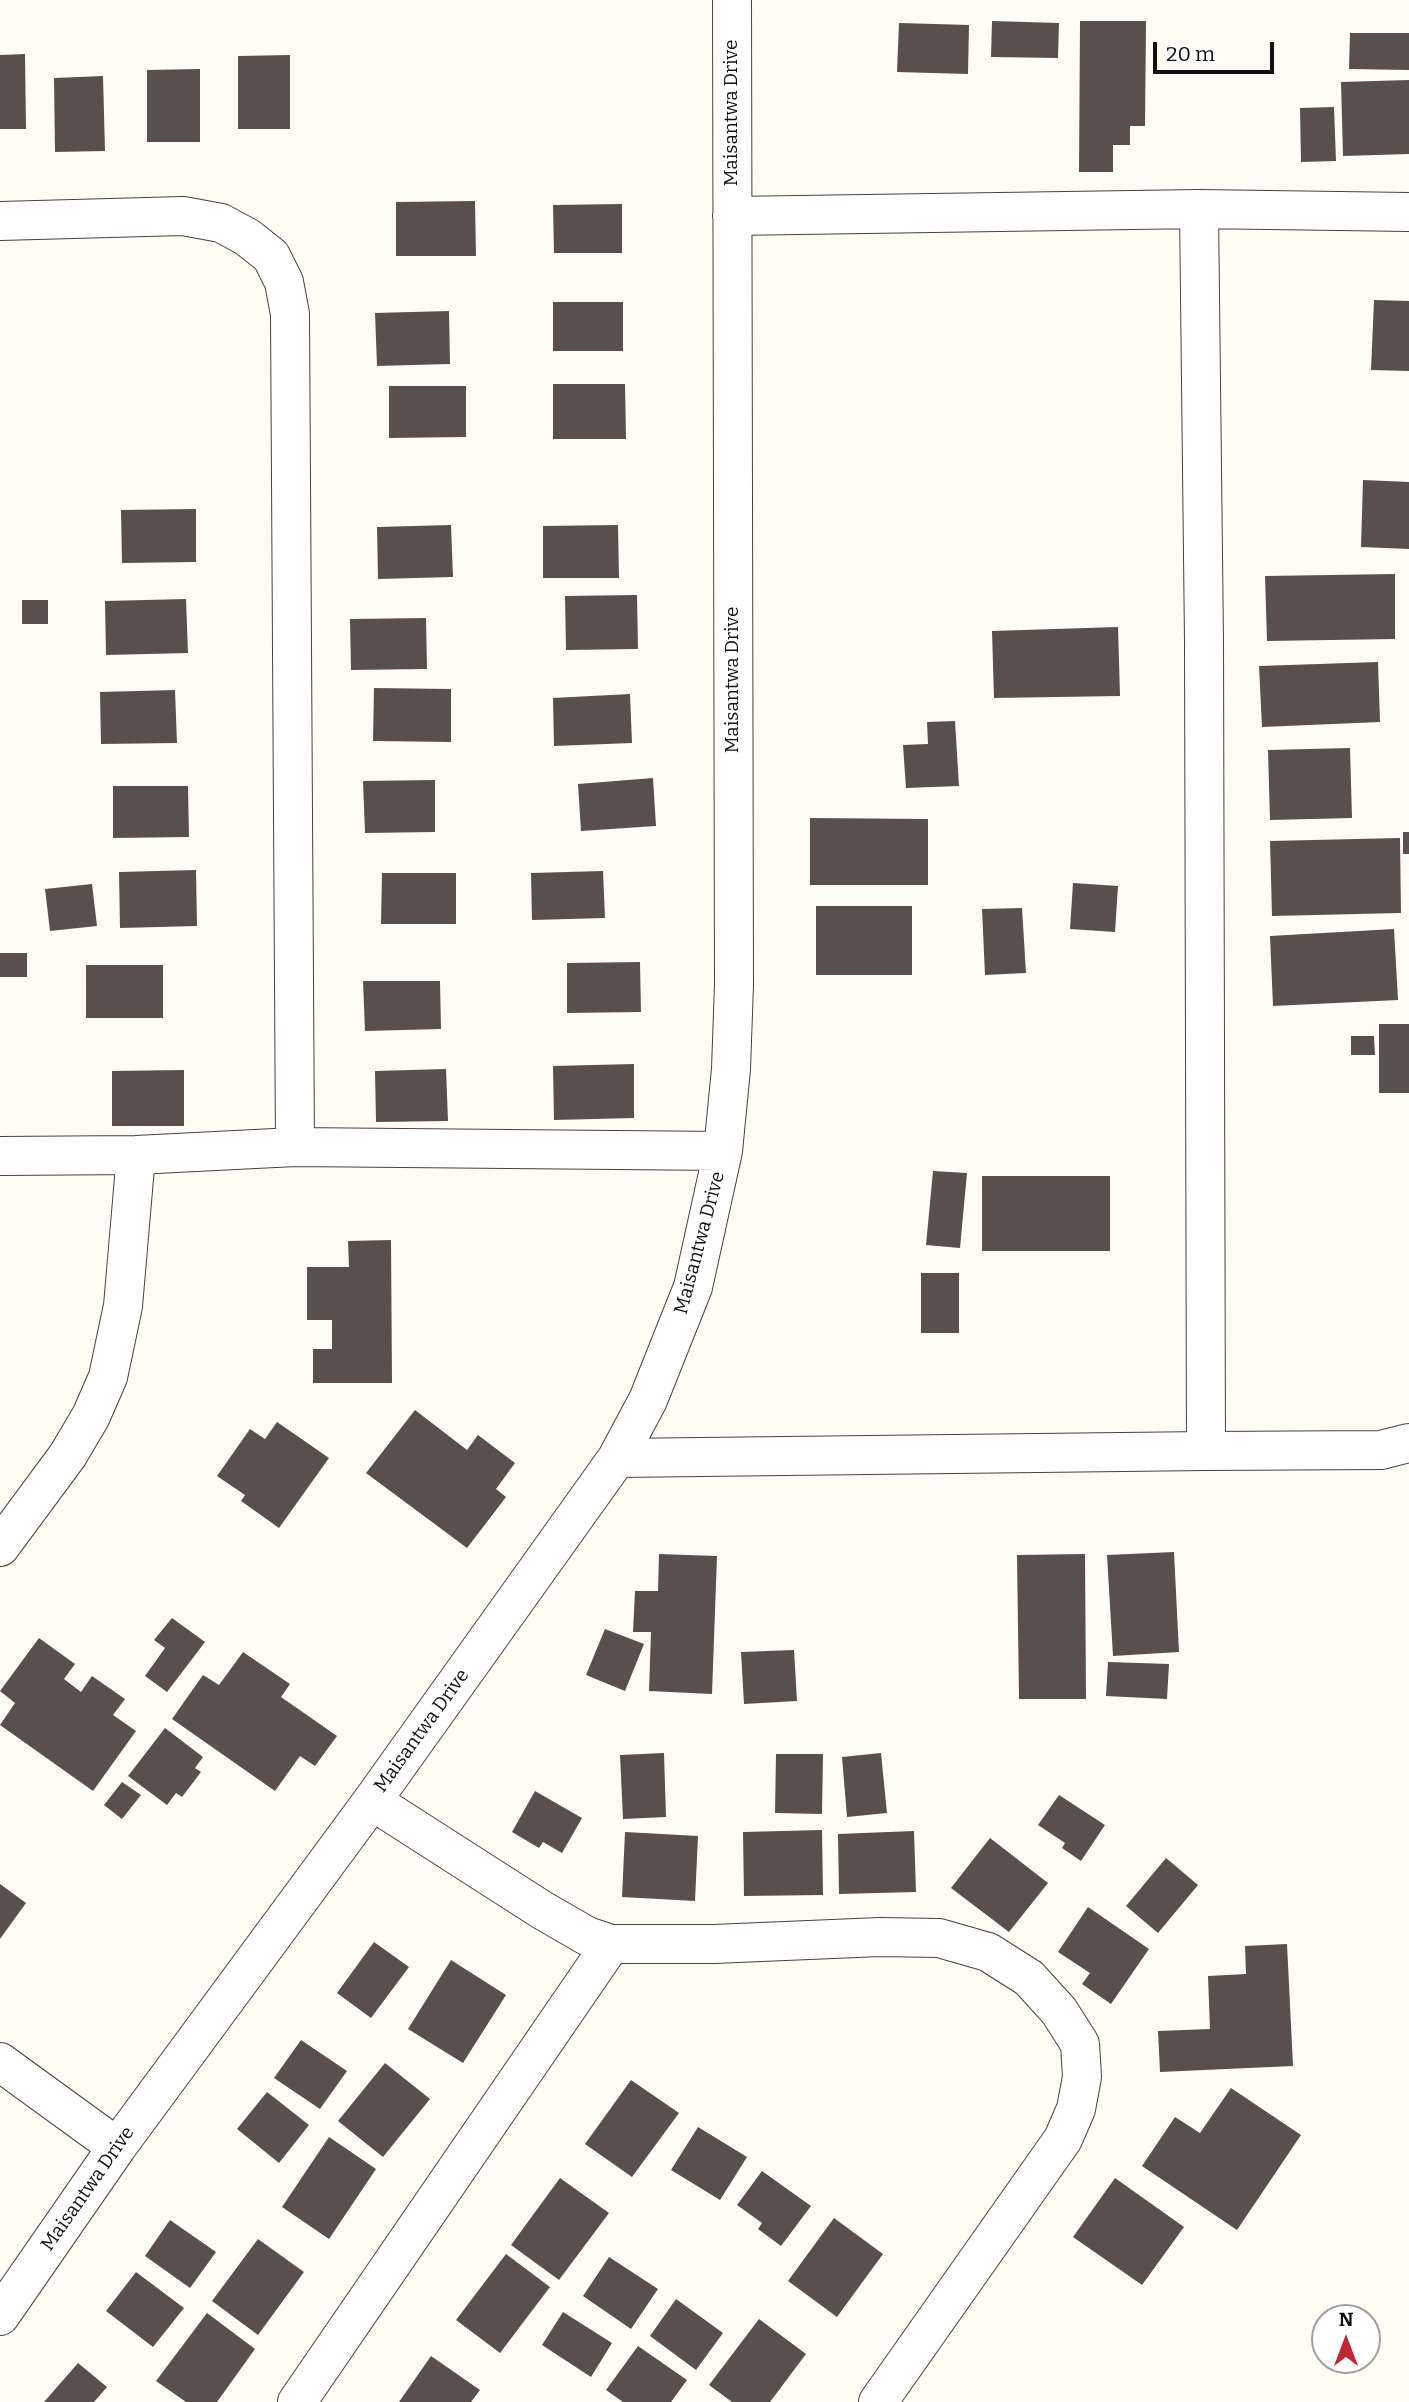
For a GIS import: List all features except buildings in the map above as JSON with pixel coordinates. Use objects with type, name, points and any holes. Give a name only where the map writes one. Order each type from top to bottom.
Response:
[{"type":"street","name":"Maisantwa Drive","points":[[0,2316],[117,2147],[372,1801],[617,1458],[648,1400],[693,1287],[723,1151],[731,1069],[734,985],[732,0]]},
{"type":"street","points":[[732,216],[1199,209],[1409,212]]},
{"type":"street","points":[[1199,209],[1204,655],[1206,1451]]},
{"type":"street","points":[[0,221],[183,216],[220,223],[247,237],[271,256],[284,282],[289,314],[295,1146]]},
{"type":"street","points":[[0,1156],[136,1155],[295,1146],[723,1151]]},
{"type":"street","points":[[0,1546],[68,1455],[91,1416],[108,1377],[123,1306],[136,1155]]},
{"type":"street","points":[[617,1458],[1381,1450],[1409,1443]]},
{"type":"street","points":[[372,1801],[542,1910],[587,1936],[611,1944],[939,1938],[988,1952],[1029,1979],[1059,2011],[1080,2044],[1082,2077],[1076,2109],[1063,2140],[878,2402]]},
{"type":"street","points":[[297,2402],[611,1944]]},
{"type":"street","points":[[0,2062],[117,2147]]}]
